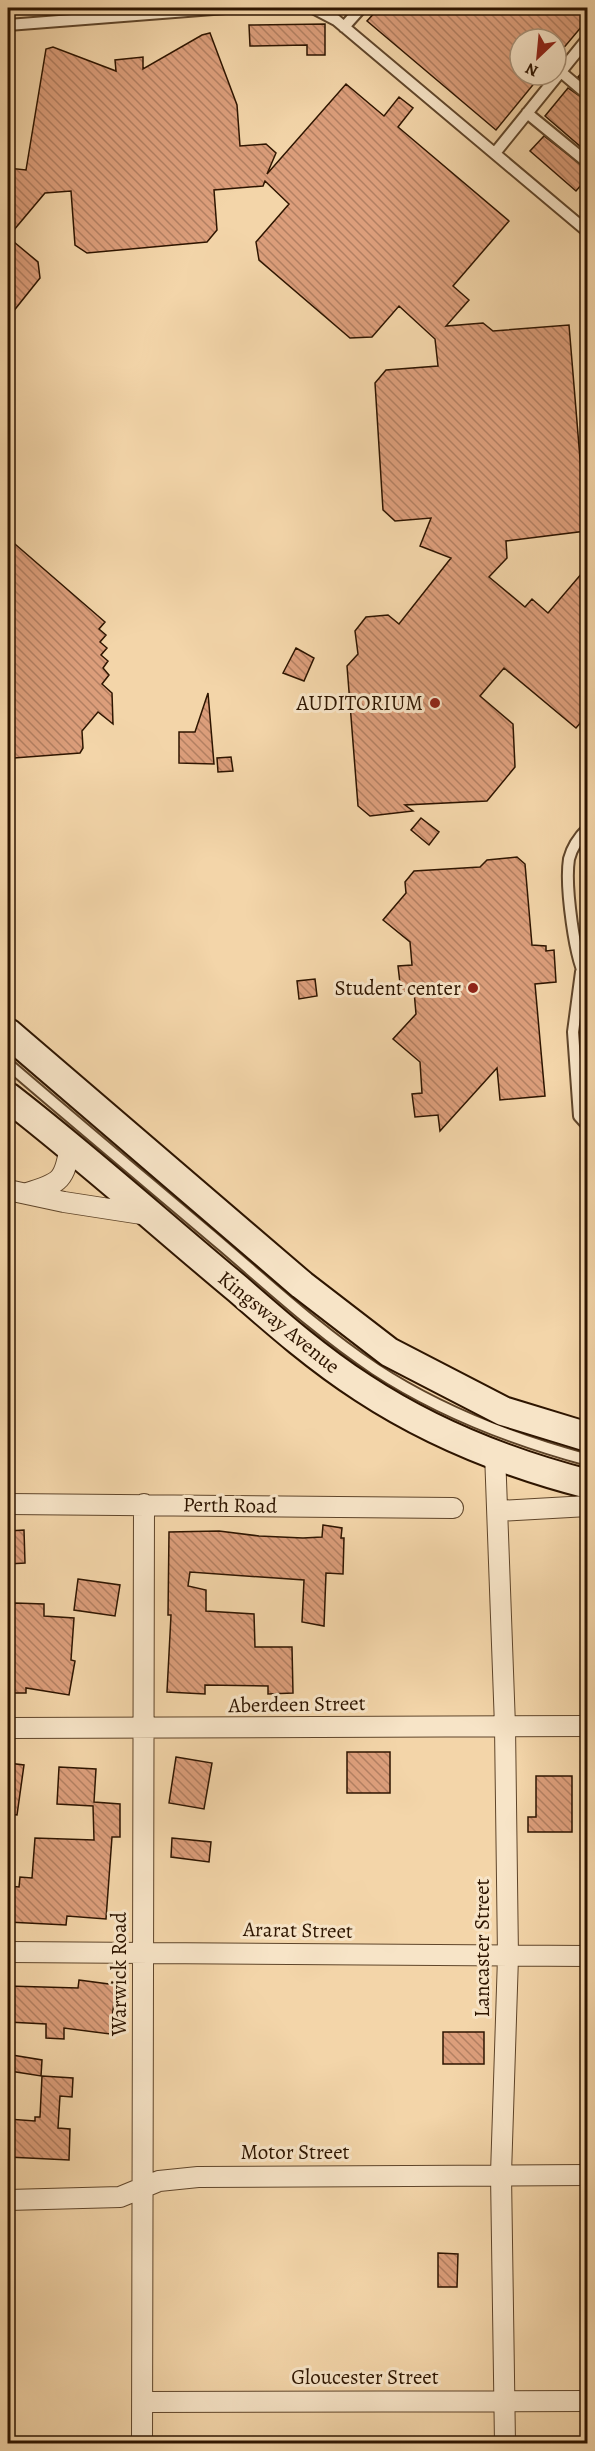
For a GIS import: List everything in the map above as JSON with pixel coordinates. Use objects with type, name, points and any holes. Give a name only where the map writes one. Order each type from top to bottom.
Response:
[{"type":"main road","name":"Kingsway Avenue","points":[[8,1033],[348,1323],[389,1352],[503,1411],[588,1437]]},
{"type":"main road","name":"Kingsway Avenue","points":[[8,1097],[70,1145],[314,1353],[364,1389],[428,1424],[495,1453],[588,1484]]},
{"type":"street","points":[[27,1193],[51,1186],[63,1176],[70,1145]]},
{"type":"street","points":[[8,1190],[72,1204],[151,1216]]},
{"type":"street","name":"Lancaster Street","points":[[495,1453],[505,1726],[508,1957],[501,2174],[505,2444]]},
{"type":"street","name":"Perth Road","points":[[8,1504],[453,1508]]},
{"type":"street","name":"Warwick Road","points":[[142,2444],[144,2403],[142,2188],[144,1504]]},
{"type":"street","points":[[498,1511],[588,1506]]},
{"type":"street","name":"Aberdeen Street","points":[[8,1728],[143,1730],[588,1726]]},
{"type":"street","name":"Ararat Street","points":[[8,1952],[588,1956]]},
{"type":"street","name":"Motor Street","points":[[8,2200],[120,2197],[159,2181],[198,2177],[588,2175]]},
{"type":"street","name":"Gloucester Street","points":[[144,2403],[588,2402]]},
{"type":"lane","points":[[8,25],[226,8]]},
{"type":"lane","points":[[313,8],[344,27],[588,232]]},
{"type":"lane","points":[[344,27],[361,8]]},
{"type":"lane","points":[[568,63],[588,39]]},
{"type":"lane","points":[[568,78],[588,95]]},
{"type":"lane","points":[[495,153],[549,87]]},
{"type":"lane","points":[[527,113],[588,163]]},
{"type":"lane","points":[[588,828],[573,847],[569,861],[577,960],[588,982]]},
{"type":"lane","points":[[581,972],[573,1032],[579,1116],[588,1126]]},
{"type":"lane","points":[[8,1064],[311,1321],[375,1370],[433,1402],[476,1422],[551,1450],[588,1460]]},
{"type":"building","points":[[379,8],[588,8],[588,19],[568,43],[568,27],[508,27],[508,87],[531,87],[496,130],[367,21]]},
{"type":"building","points":[[325,24],[325,55],[307,55],[307,45],[250,46],[249,25]]},
{"type":"building","points":[[210,33],[237,105],[240,146],[266,144],[276,153],[267,174],[346,84],[384,116],[399,97],[413,108],[398,127],[509,221],[453,286],[469,300],[446,326],[483,323],[493,331],[569,325],[586,531],[506,541],[507,558],[489,577],[525,607],[532,599],[548,613],[588,566],[588,714],[576,728],[504,668],[480,696],[513,724],[515,767],[487,801],[405,805],[413,811],[370,816],[358,806],[347,666],[358,654],[355,631],[366,617],[388,615],[399,624],[451,558],[420,546],[431,518],[395,521],[383,510],[375,383],[386,370],[438,366],[435,339],[399,306],[372,337],[350,338],[259,260],[256,242],[289,204],[265,181],[263,186],[214,190],[217,230],[207,242],[87,253],[75,245],[71,191],[45,193],[8,237],[8,168],[26,170],[46,49],[53,47],[116,71],[115,60],[143,57],[143,69],[202,35]]},
{"type":"building","points":[[588,66],[588,85],[578,77]]},
{"type":"building","points":[[568,88],[588,102],[588,153],[545,116]]},
{"type":"building","points":[[544,136],[588,170],[588,177],[576,191],[530,151]]},
{"type":"building","points":[[8,237],[38,262],[40,278],[8,318]]},
{"type":"building","points":[[8,538],[105,622],[99,629],[106,635],[100,642],[107,648],[101,655],[108,661],[103,668],[109,675],[102,684],[112,693],[113,724],[98,712],[82,731],[83,748],[80,753],[14,758],[8,753]]},
{"type":"building","points":[[296,648],[314,658],[304,681],[283,673]]},
{"type":"building","points":[[208,693],[214,764],[179,763],[179,732],[195,732]]},
{"type":"building","points":[[231,757],[233,771],[218,772],[217,758]]},
{"type":"building","points":[[421,818],[439,832],[429,845],[411,830]]},
{"type":"building","points":[[517,857],[525,864],[532,945],[546,946],[546,951],[554,950],[556,982],[535,984],[545,1096],[500,1100],[497,1068],[440,1131],[438,1115],[415,1117],[412,1094],[422,1093],[420,1062],[393,1039],[416,1014],[414,991],[401,992],[398,966],[412,965],[410,942],[383,920],[406,893],[405,882],[414,871],[480,867],[487,860]]},
{"type":"building","points":[[315,979],[317,996],[299,999],[297,981]]},
{"type":"building","points":[[323,1525],[342,1528],[341,1538],[344,1538],[343,1574],[326,1573],[324,1626],[302,1622],[304,1580],[190,1572],[188,1586],[206,1590],[206,1611],[254,1614],[255,1647],[292,1647],[293,1693],[268,1694],[268,1686],[205,1685],[205,1694],[167,1692],[171,1615],[168,1615],[169,1532],[219,1531],[303,1538],[322,1537]]},
{"type":"building","points":[[24,1530],[25,1563],[8,1564],[8,1531]]},
{"type":"building","points":[[78,1579],[120,1585],[115,1616],[74,1610]]},
{"type":"building","points":[[15,1603],[44,1604],[44,1616],[74,1618],[71,1660],[75,1661],[69,1695],[26,1688],[26,1693],[8,1693],[11,1630],[8,1629]]},
{"type":"building","points":[[347,1752],[390,1752],[390,1793],[347,1793]]},
{"type":"building","points":[[176,1757],[212,1763],[204,1809],[169,1803]]},
{"type":"building","points":[[8,1763],[24,1765],[17,1815],[8,1814]]},
{"type":"building","points":[[59,1767],[96,1769],[94,1802],[120,1804],[120,1837],[112,1837],[106,1919],[67,1916],[66,1925],[8,1922],[8,1886],[19,1887],[20,1877],[32,1878],[35,1838],[94,1840],[93,1806],[57,1804]]},
{"type":"building","points":[[536,1776],[572,1776],[572,1832],[528,1832],[528,1817],[536,1817]]},
{"type":"building","points":[[172,1838],[211,1842],[209,1862],[171,1857]]},
{"type":"building","points":[[79,1980],[116,1985],[110,2034],[64,2028],[64,2039],[46,2038],[46,2024],[8,2022],[8,1986],[78,1988]]},
{"type":"building","points":[[443,2032],[484,2032],[484,2064],[443,2064]]},
{"type":"building","points":[[12,2055],[42,2060],[41,2076],[10,2071]]},
{"type":"building","points":[[42,2076],[73,2078],[72,2097],[60,2096],[58,2128],[70,2129],[69,2160],[8,2157],[8,2119],[35,2121],[35,2117],[40,2117]]},
{"type":"building","points":[[438,2253],[458,2254],[457,2287],[438,2287]]},
{"type":"place","name":"AUDITORIUM","points":[[435,703]]},
{"type":"place","name":"Student center","points":[[473,988]]}]
